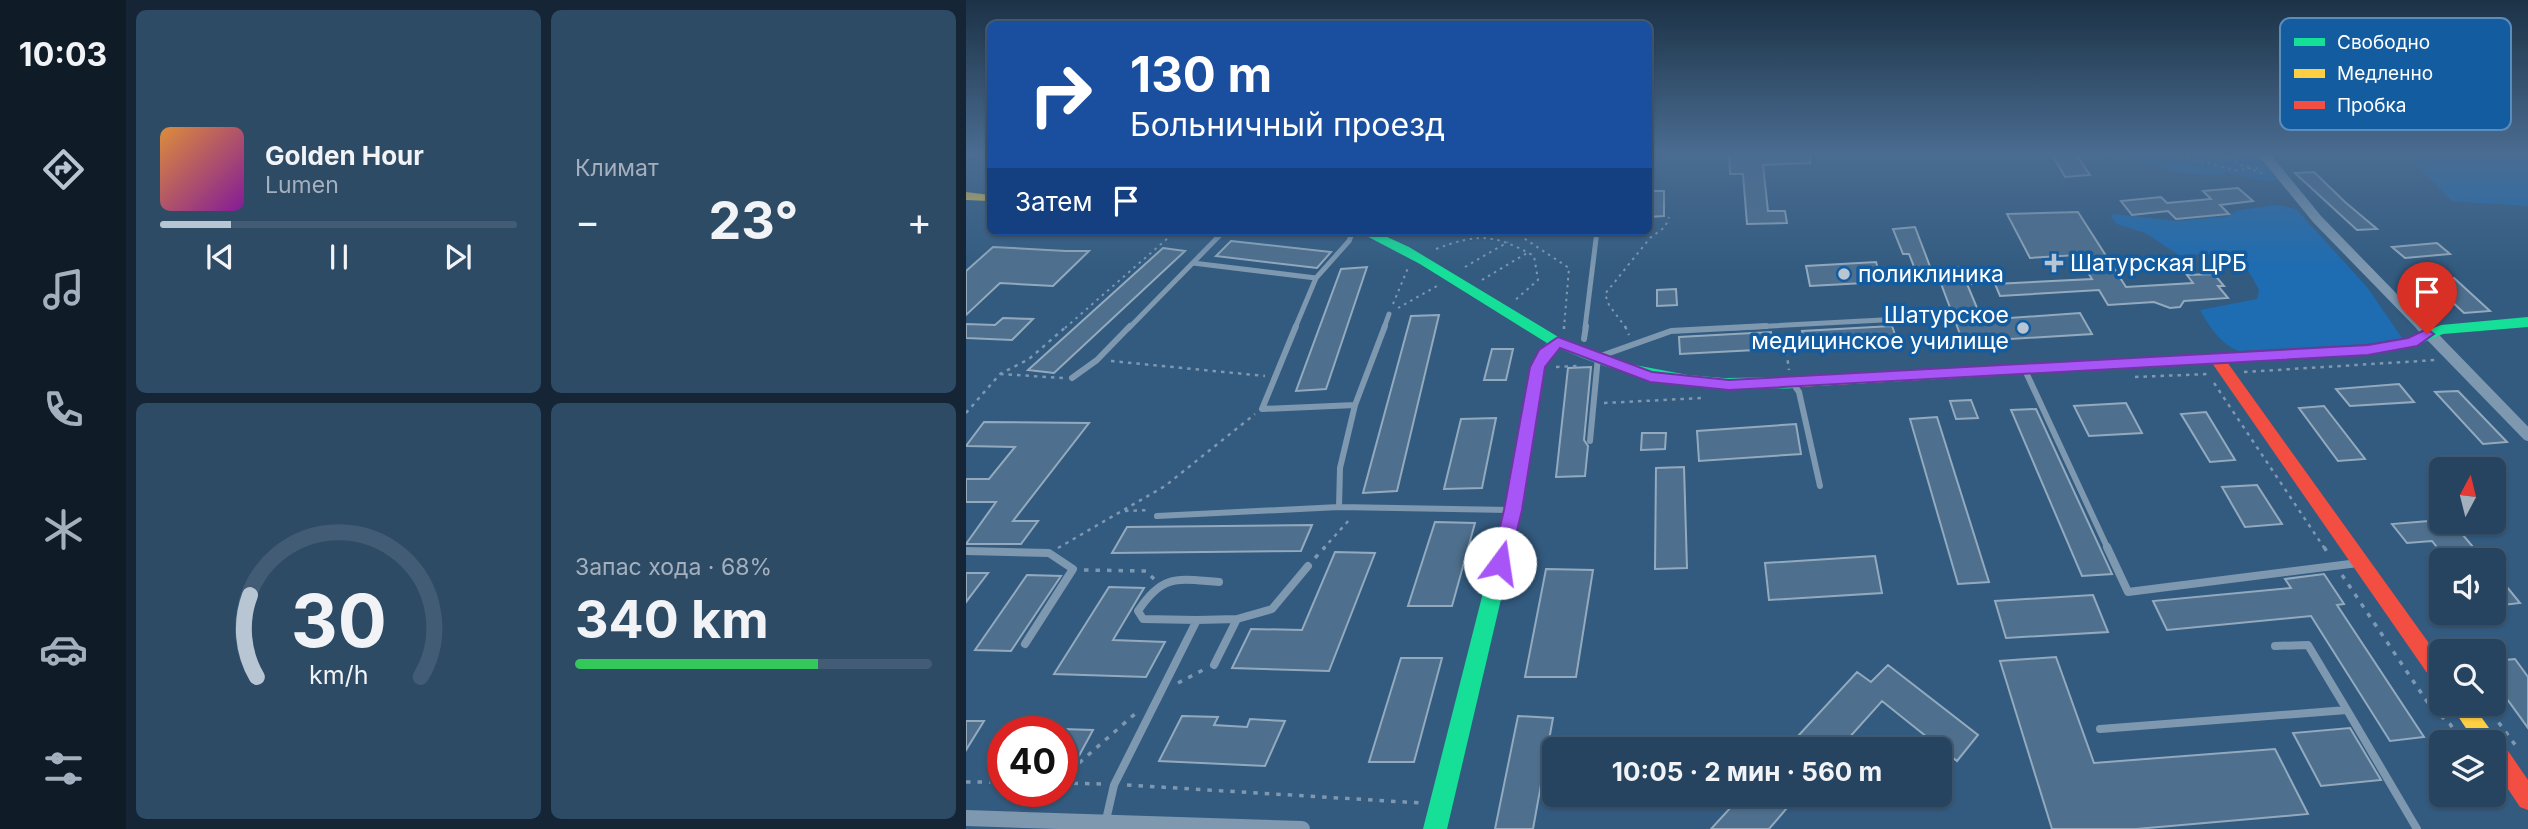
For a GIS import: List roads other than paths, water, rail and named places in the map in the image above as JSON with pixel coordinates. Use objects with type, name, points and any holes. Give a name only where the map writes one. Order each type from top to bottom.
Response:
[{"type":"street","points":[[2295,192],[2317,219],[2427,334],[2528,435]]},
{"type":"street","points":[[966,197],[987,198]]},
{"type":"street","points":[[1373,235],[1393,243],[1523,324],[1561,335],[1597,361],[1650,377],[1674,381],[1729,385],[2368,350],[2412,342],[2427,334],[2464,326],[2528,321]]},
{"type":"street","points":[[1434,829],[1513,510],[1537,367],[1544,354],[1561,335]]},
{"type":"street","points":[[2217,359],[2429,659]]},
{"type":"street","points":[[2506,767],[2528,799]]},
{"type":"street","points":[[966,818],[1302,829]]},
{"type":"lane","points":[[1072,378],[1097,360],[1220,235]]},
{"type":"lane","points":[[1351,235],[1316,278],[1262,409],[1356,405]]},
{"type":"lane","points":[[1584,339],[1597,235]]},
{"type":"lane","points":[[1193,263],[1316,278]]},
{"type":"lane","points":[[1339,507],[1340,468],[1356,405],[1389,314]]},
{"type":"lane","points":[[1590,441],[1597,361],[1627,345],[1671,331],[1882,320]]},
{"type":"lane","points":[[2024,368],[2128,592],[2360,562]]},
{"type":"lane","points":[[1792,382],[1799,392],[1820,486]]},
{"type":"lane","points":[[1157,516],[1339,507],[1359,509],[1410,506],[1513,510]]},
{"type":"lane","points":[[966,551],[1049,553],[1073,569],[1025,643]]},
{"type":"lane","points":[[1219,582],[1169,579],[1153,588],[1138,611],[1143,619],[1237,619],[1272,609],[1308,565]]},
{"type":"lane","points":[[1214,665],[1237,619]]},
{"type":"lane","points":[[1105,822],[1114,785],[1197,620]]},
{"type":"lane","points":[[2275,646],[2308,645],[2417,829]]},
{"type":"lane","points":[[2100,729],[2347,710]]},
{"type":"place","name":"Шатурская ЦРБ","points":[[2054,263]]},
{"type":"place","name":"поликлиника","points":[[1844,274]]},
{"type":"place","name":"Шатурское медицинское училище","points":[[2023,328]]}]
